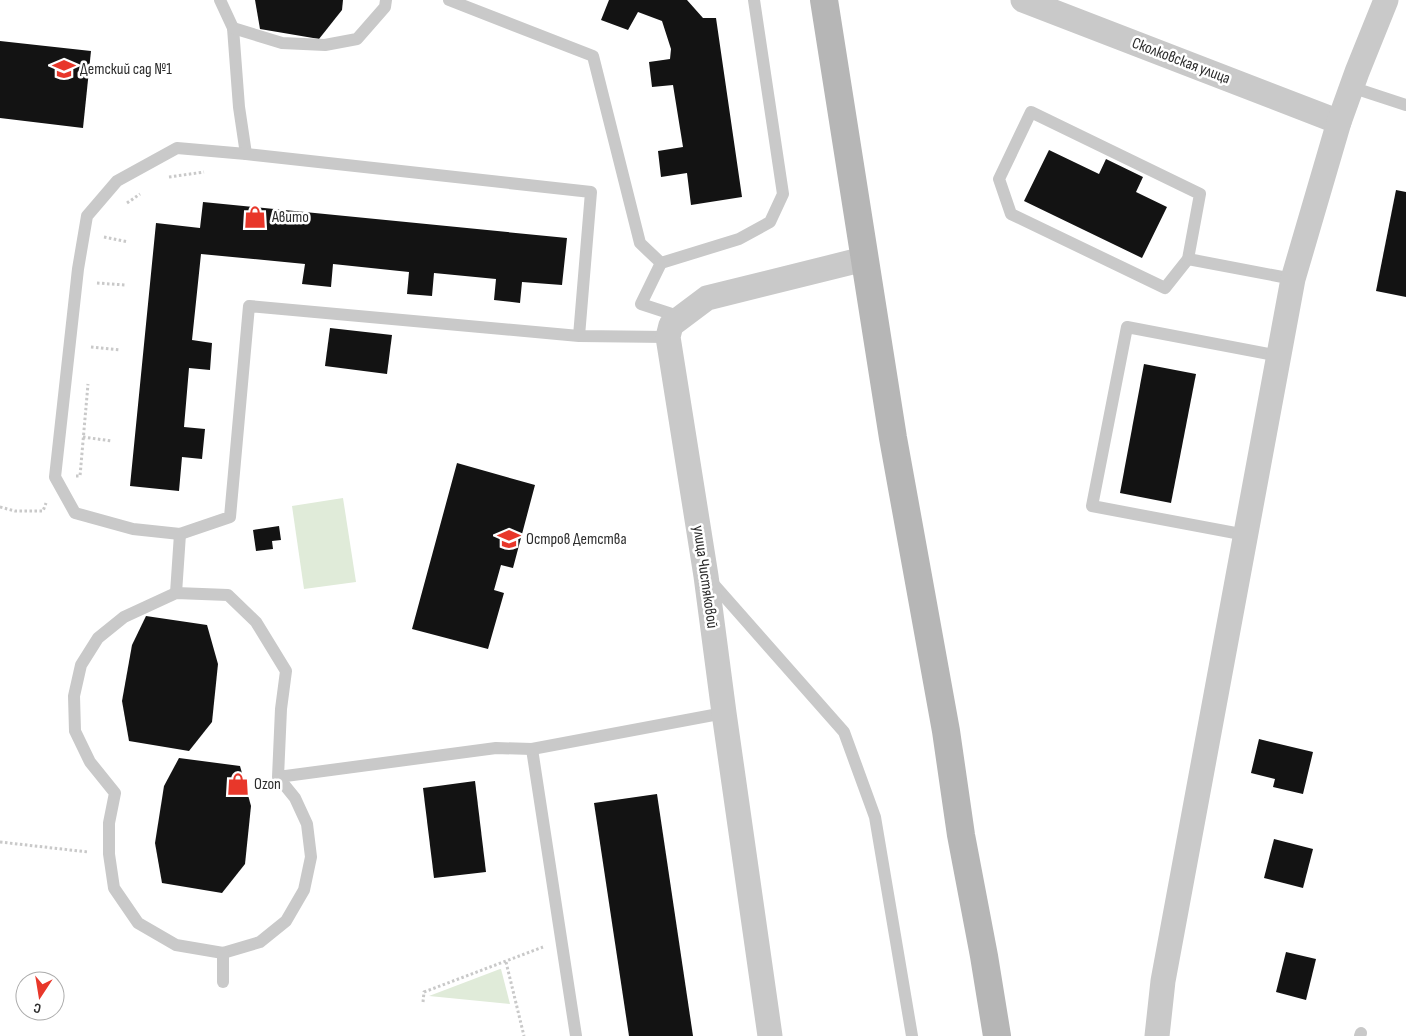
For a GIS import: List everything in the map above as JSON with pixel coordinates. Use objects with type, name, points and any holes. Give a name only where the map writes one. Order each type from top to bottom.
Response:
[{"type":"street","points":[[824,0],[893,438],[946,731],[961,835],[997,1036]]},
{"type":"street","name":"Сколковская улица","points":[[1023,0],[1339,122]]},
{"type":"street","points":[[1157,1036],[1162,981],[1293,279],[1339,122],[1386,0]]},
{"type":"street","points":[[674,327],[706,298],[864,259]]},
{"type":"street","name":"улица Чистяковой","points":[[674,327],[724,713],[770,1036]]},
{"type":"lane","points":[[220,0],[233,28],[239,107],[246,154]]},
{"type":"lane","points":[[233,28],[282,43],[326,45],[356,39],[384,7],[386,0]]},
{"type":"lane","points":[[449,0],[593,56],[640,243],[661,263]]},
{"type":"lane","points":[[674,327],[641,304],[661,263],[739,238],[770,222],[783,194],[754,0]]},
{"type":"lane","points":[[1351,87],[1406,105]]},
{"type":"lane","points":[[1031,112],[1200,194],[1188,259],[1165,288],[1011,214],[999,179],[1031,112]]},
{"type":"lane","points":[[578,336],[591,192],[177,148],[117,181],[87,216],[78,268],[55,478],[75,514],[133,529],[180,534],[230,517],[249,306],[578,336],[674,327]]},
{"type":"lane","points":[[1188,259],[1293,279]]},
{"type":"lane","points":[[1246,535],[1092,506],[1126,326],[1279,356]]},
{"type":"lane","points":[[176,593],[180,534]]},
{"type":"lane","points":[[706,576],[844,732],[875,818],[912,1036]]},
{"type":"lane","points":[[176,593],[228,595],[256,622],[286,671],[281,709],[278,777],[295,798],[307,824],[311,857],[304,890],[286,921],[260,942],[223,953],[176,945],[138,923],[114,888],[109,854],[109,823],[115,793],[90,762],[75,731],[74,696],[81,665],[98,638],[124,617],[176,593]]},
{"type":"lane","points":[[278,777],[496,748],[532,749],[724,713]]},
{"type":"lane","points":[[532,749],[576,1036]]},
{"type":"lane","points":[[222,982],[223,953]]},
{"type":"path","points":[[161,178],[208,172]]},
{"type":"path","points":[[125,205],[146,189]]},
{"type":"path","points":[[104,230],[101,237],[128,242]]},
{"type":"path","points":[[96,292],[97,283],[125,285]]},
{"type":"path","points":[[92,338],[91,347],[120,350]]},
{"type":"path","points":[[0,507],[15,511],[43,511],[55,478],[80,476],[88,383]]},
{"type":"path","points":[[83,437],[112,440]]},
{"type":"path","points":[[0,842],[109,854]]},
{"type":"path","points":[[423,1002],[424,992],[561,940]]},
{"type":"path","points":[[506,962],[524,1036]]},
{"type":"green space","points":[[343,498],[356,582],[304,589],[292,506]]},
{"type":"green space","points":[[500,969],[510,1004],[429,996]]},
{"type":"building","points":[[255,0],[343,0],[342,10],[319,39],[260,29]]},
{"type":"building","points":[[609,0],[687,0],[703,18],[716,18],[742,197],[691,205],[687,173],[661,177],[658,151],[683,147],[673,85],[652,87],[649,62],[670,59],[671,49],[662,21],[638,12],[628,30],[601,20]]},
{"type":"building","points":[[0,41],[91,51],[83,128],[0,118]]},
{"type":"building","points":[[1049,150],[1099,174],[1106,159],[1143,177],[1136,192],[1167,207],[1142,258],[1024,201]]},
{"type":"building","points":[[1396,190],[1406,192],[1406,297],[1376,291]]},
{"type":"building","points":[[203,202],[567,238],[562,285],[522,282],[520,303],[494,300],[496,279],[434,273],[432,296],[407,294],[409,272],[333,264],[331,287],[302,284],[305,264],[201,254],[192,340],[212,343],[210,370],[189,368],[184,427],[205,429],[202,459],[182,457],[179,491],[130,486],[156,223],[200,228]]},
{"type":"building","points":[[330,328],[392,335],[387,374],[325,366]]},
{"type":"building","points":[[1144,364],[1196,374],[1171,503],[1120,493]]},
{"type":"building","points":[[457,463],[535,485],[513,568],[501,565],[494,590],[504,593],[488,649],[412,629]]},
{"type":"building","points":[[279,526],[281,540],[272,541],[273,549],[256,551],[253,530]]},
{"type":"building","points":[[146,616],[207,625],[218,664],[212,722],[189,751],[129,741],[122,701],[132,645]]},
{"type":"building","points":[[1259,739],[1313,752],[1303,794],[1273,787],[1275,779],[1251,773]]},
{"type":"building","points":[[179,758],[240,766],[251,806],[245,864],[222,893],[162,883],[155,843],[164,786]]},
{"type":"building","points":[[475,781],[486,872],[434,878],[423,788]]},
{"type":"building","points":[[657,794],[693,1036],[629,1036],[594,803]]},
{"type":"building","points":[[1274,839],[1313,849],[1303,888],[1264,878]]},
{"type":"building","points":[[1286,952],[1316,959],[1306,1000],[1276,992]]},
{"type":"place","name":"Детский сад №1","points":[[64,69]]},
{"type":"place","name":"Авито","points":[[255,217]]},
{"type":"place","name":"Остров Детства","points":[[509,539]]},
{"type":"place","name":"Ozon","points":[[238,784]]}]
